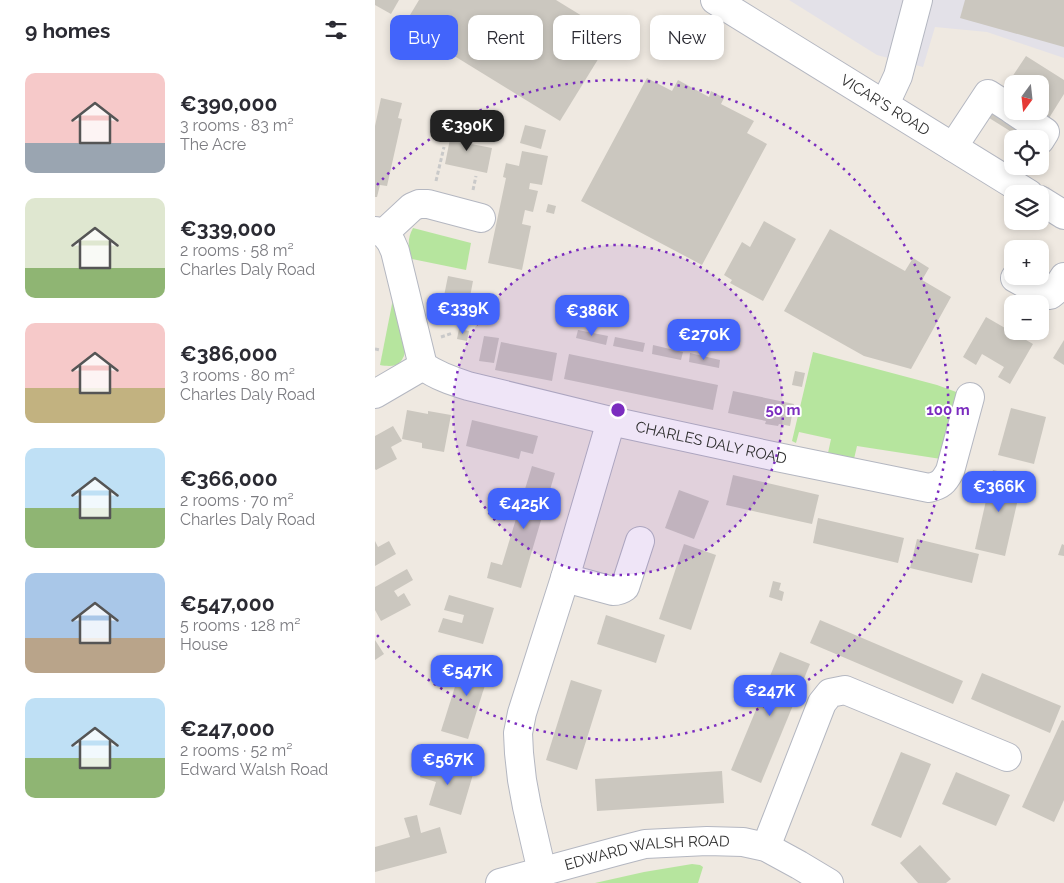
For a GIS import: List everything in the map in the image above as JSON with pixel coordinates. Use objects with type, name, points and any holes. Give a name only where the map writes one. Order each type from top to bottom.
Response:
[{"type":"street","name":"VICAR'S ROAD","points":[[715,0],[953,147],[1022,181]]},
{"type":"street","points":[[885,104],[898,76],[918,0]]},
{"type":"street","points":[[953,147],[988,94],[1004,105]]},
{"type":"street","points":[[1027,120],[1042,130]]},
{"type":"street","points":[[375,394],[423,366],[395,251],[379,232],[412,207],[419,204],[428,204],[481,218]]},
{"type":"street","points":[[1049,206],[1064,215]]},
{"type":"street","points":[[1028,285],[1044,294],[1050,295],[1064,277]]},
{"type":"street","name":"CHARLES DALY ROAD","points":[[423,366],[434,374],[469,386],[611,421],[929,488],[938,486],[945,480],[950,471],[970,397]]},
{"type":"street","points":[[542,872],[527,808],[518,733],[522,713],[565,578],[611,421]]},
{"type":"street","points":[[565,578],[618,591],[625,587],[640,541]]},
{"type":"street","points":[[766,847],[822,703],[830,693],[845,690],[1007,757]]},
{"type":"street","name":"EDWARD WALSH ROAD","points":[[500,883],[645,844],[707,840],[749,843],[766,847],[799,864],[829,883]]},
{"type":"path","points":[[436,182],[443,147]]},
{"type":"path","points":[[473,190],[477,176]]},
{"type":"path","points":[[375,349],[380,350]]},
{"type":"shaded area","points":[[789,0],[1064,0],[1064,58],[987,32],[935,27],[923,67],[877,55]]},
{"type":"green space","points":[[413,228],[471,243],[466,270],[412,259],[409,243]]},
{"type":"green space","points":[[395,289],[406,348],[403,358],[398,364],[391,366],[380,365]]},
{"type":"green space","points":[[813,352],[937,385],[959,393],[941,459],[857,446],[854,459],[829,456],[831,439],[799,432],[796,443],[792,441]]},
{"type":"green space","points":[[692,864],[703,867],[698,883],[595,883],[644,872]]},
{"type":"building","points":[[375,0],[399,0],[391,14],[375,5]]},
{"type":"building","points":[[419,0],[556,0],[580,15],[553,15],[553,60],[598,60],[560,121],[458,58],[458,15],[410,15]]},
{"type":"building","points":[[965,0],[1064,0],[1064,47],[960,18]]},
{"type":"building","points":[[1026,56],[1064,80],[1064,94],[1049,118],[1049,75],[1013,75]]},
{"type":"building","points":[[647,78],[672,91],[678,80],[709,97],[711,91],[724,98],[721,104],[754,121],[747,133],[767,144],[702,265],[581,201]]},
{"type":"building","points":[[1004,89],[1004,120],[1048,120],[1042,130],[1009,130],[986,116]]},
{"type":"building","points":[[381,98],[402,103],[398,118],[402,119],[387,186],[380,185],[377,197],[375,197],[375,126]]},
{"type":"building","points":[[469,112],[477,114],[476,121],[467,118]]},
{"type":"building","points":[[478,116],[487,119],[486,127],[476,125]]},
{"type":"building","points":[[457,124],[470,126],[466,143],[492,148],[487,173],[445,164],[450,139],[453,139]]},
{"type":"building","points":[[525,125],[546,130],[541,149],[520,143]]},
{"type":"building","points":[[472,126],[481,128],[479,138],[469,135]]},
{"type":"building","points":[[522,151],[548,156],[542,185],[530,183],[529,189],[538,191],[533,212],[525,210],[522,224],[531,226],[522,270],[488,263],[506,178],[503,177],[506,163],[519,166]]},
{"type":"building","points":[[548,204],[556,206],[554,214],[546,212]]},
{"type":"building","points":[[764,221],[796,239],[763,301],[730,283],[732,280],[724,275],[742,242],[750,247]]},
{"type":"building","points":[[830,229],[905,271],[913,258],[929,268],[922,280],[951,297],[911,369],[864,356],[784,311]]},
{"type":"building","points":[[448,276],[473,281],[469,302],[474,303],[470,324],[452,321],[454,306],[451,320],[438,318],[443,297],[456,300],[444,296]]},
{"type":"building","points":[[986,317],[1004,327],[1004,340],[1026,340],[1033,344],[1010,384],[998,377],[1004,367],[982,354],[976,365],[963,357]]},
{"type":"building","points":[[459,329],[469,331],[467,341],[457,339]]},
{"type":"building","points":[[578,330],[608,336],[606,345],[576,338]]},
{"type":"building","points":[[484,336],[499,338],[494,363],[479,361]]},
{"type":"building","points":[[615,337],[645,343],[643,352],[613,346]]},
{"type":"building","points":[[1064,340],[1064,365],[1053,358]]},
{"type":"building","points":[[501,342],[557,353],[552,381],[495,370]]},
{"type":"building","points":[[653,345],[683,352],[681,360],[652,354]]},
{"type":"building","points":[[690,353],[720,360],[719,368],[689,362]]},
{"type":"building","points":[[569,354],[718,385],[713,410],[564,379]]},
{"type":"building","points":[[795,371],[805,373],[802,387],[792,385]]},
{"type":"building","points":[[733,391],[794,404],[790,426],[765,424],[766,421],[728,413]]},
{"type":"building","points":[[1011,408],[1046,417],[1034,464],[998,455]]},
{"type":"building","points":[[407,410],[428,414],[428,411],[451,415],[444,452],[422,448],[422,443],[402,439]]},
{"type":"building","points":[[472,420],[538,436],[533,454],[521,451],[519,459],[466,446]]},
{"type":"building","points":[[393,426],[402,441],[391,447],[397,459],[376,470],[375,436]]},
{"type":"building","points":[[532,466],[555,473],[521,588],[487,578],[491,562],[502,565]]},
{"type":"building","points":[[993,470],[1023,477],[1005,556],[975,549]]},
{"type":"building","points":[[733,475],[819,495],[812,524],[726,505]]},
{"type":"building","points":[[679,490],[709,501],[694,539],[665,528]]},
{"type":"building","points":[[818,518],[904,538],[898,563],[813,543]]},
{"type":"building","points":[[917,539],[979,554],[972,583],[910,568]]},
{"type":"building","points":[[375,541],[378,547],[389,541],[396,554],[375,566]]},
{"type":"building","points":[[684,544],[716,555],[691,630],[659,619]]},
{"type":"building","points":[[1062,544],[1064,545],[1064,556],[1058,555]]},
{"type":"building","points":[[407,569],[413,580],[394,591],[398,597],[404,593],[411,605],[381,621],[375,610],[375,587]]},
{"type":"building","points":[[773,581],[781,583],[779,590],[784,592],[782,601],[769,597]]},
{"type":"building","points":[[449,595],[494,608],[483,644],[438,632],[443,618],[462,623],[464,615],[444,610]]},
{"type":"building","points":[[606,615],[665,635],[656,663],[597,644]]},
{"type":"building","points":[[820,620],[963,681],[953,704],[810,643]]},
{"type":"building","points":[[375,640],[384,654],[375,660]]},
{"type":"building","points":[[780,652],[810,664],[761,783],[731,770]]},
{"type":"building","points":[[465,655],[492,663],[468,739],[441,731]]},
{"type":"building","points":[[982,673],[1061,706],[1050,733],[971,699]]},
{"type":"building","points":[[571,680],[602,690],[577,770],[546,760]]},
{"type":"building","points":[[1062,720],[1064,721],[1064,800],[1054,822],[1022,807]]},
{"type":"building","points":[[901,752],[931,764],[901,838],[871,825]]},
{"type":"building","points":[[440,760],[474,771],[461,815],[429,805],[436,782],[420,777],[424,763],[438,767]]},
{"type":"building","points":[[722,771],[724,803],[597,811],[595,779]]},
{"type":"building","points":[[956,772],[1010,795],[996,826],[942,804]]},
{"type":"building","points":[[417,815],[421,833],[440,827],[447,853],[375,872],[375,847],[410,837],[404,818]]},
{"type":"building","points":[[920,845],[951,879],[946,883],[918,883],[900,863]]}]
